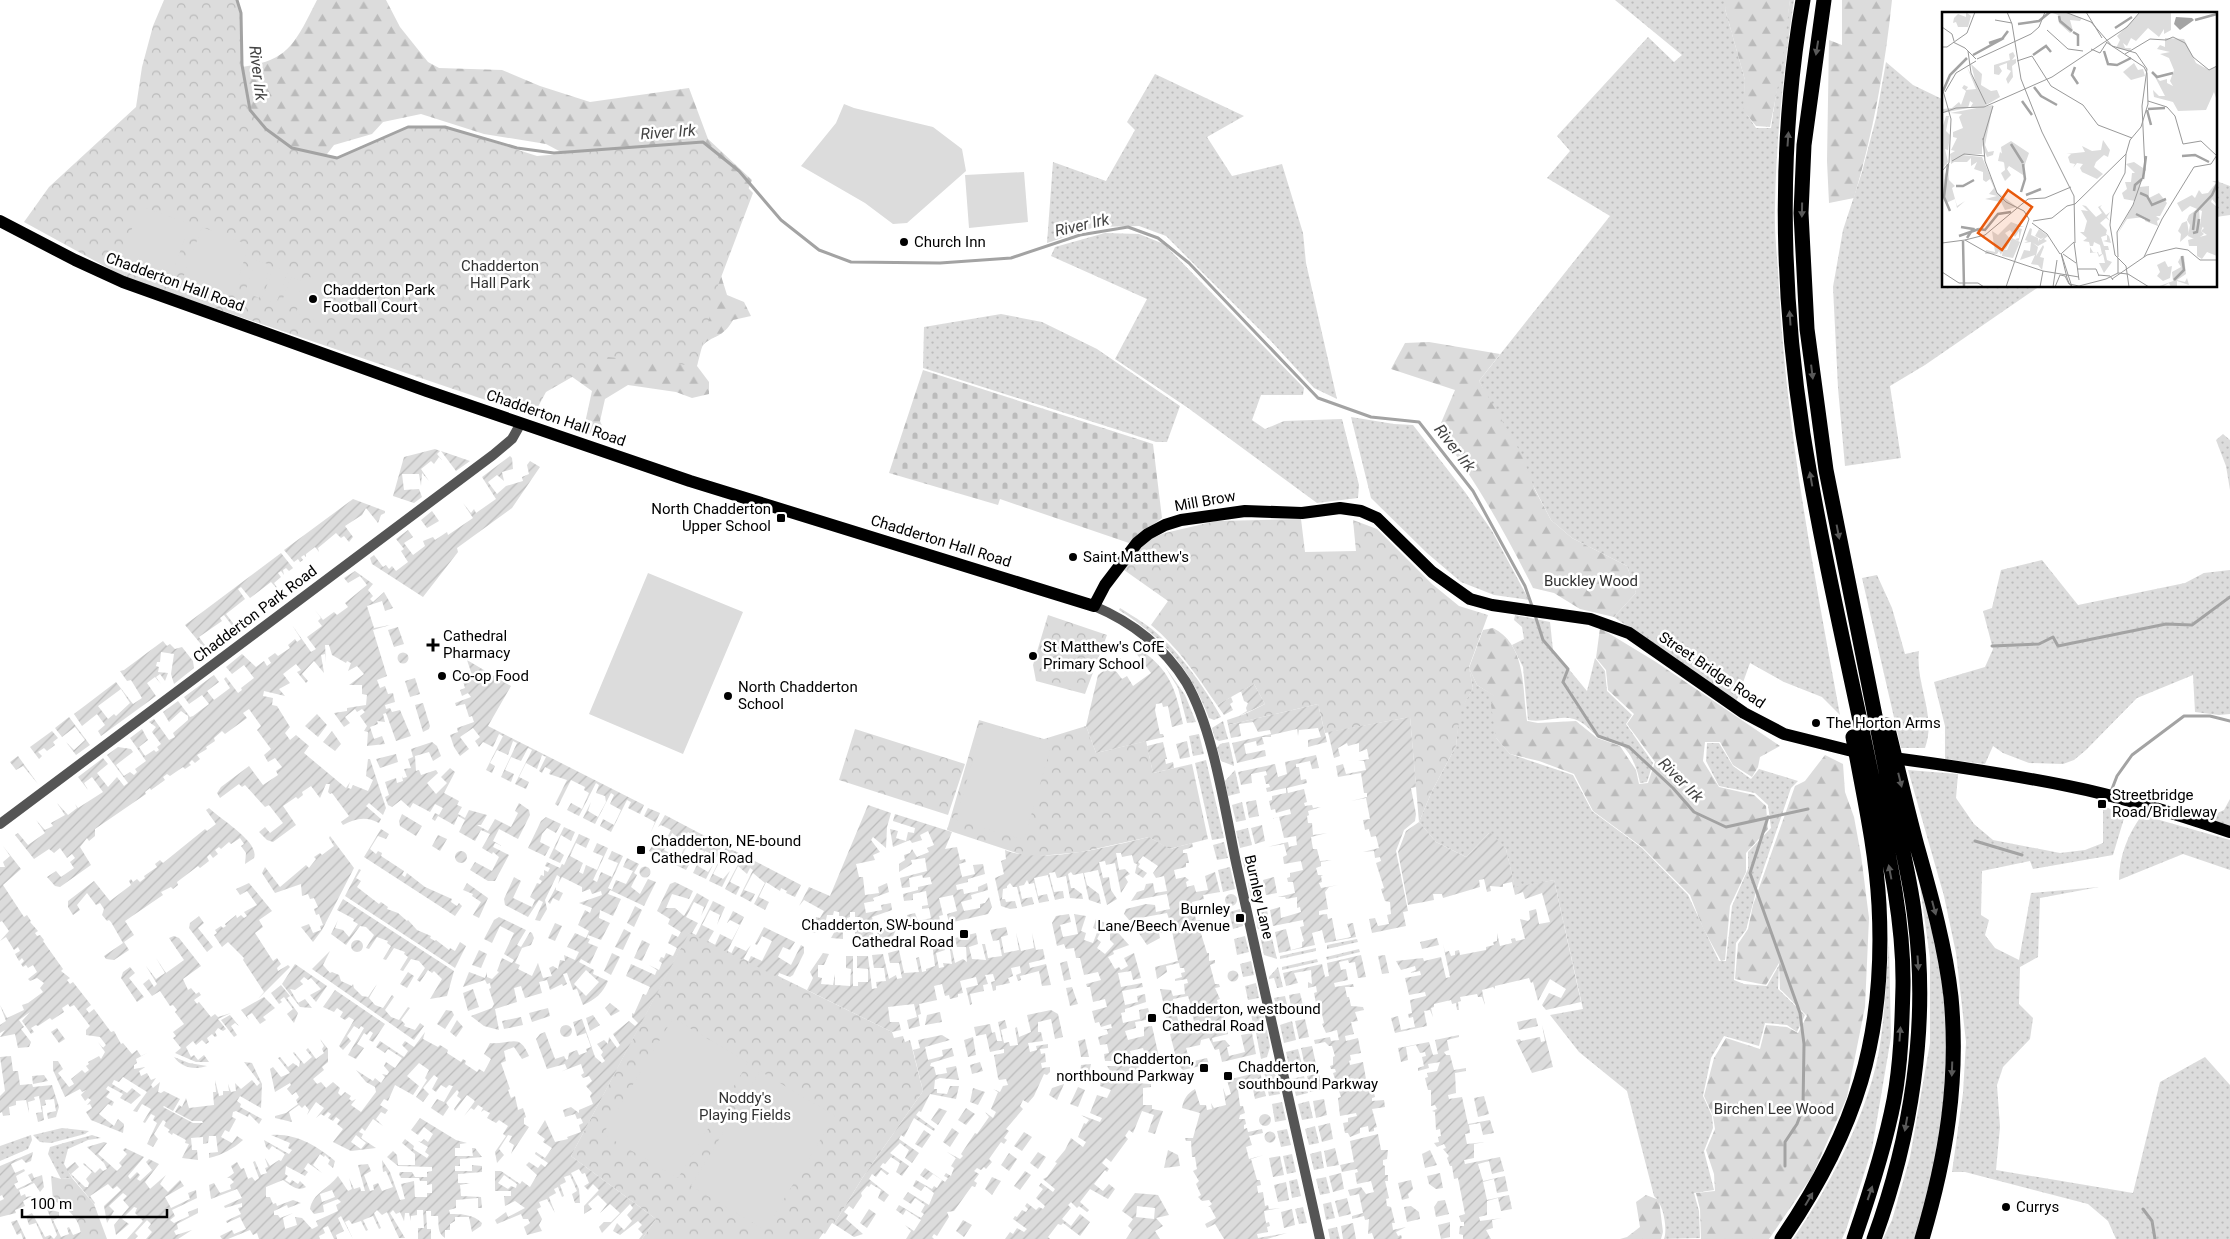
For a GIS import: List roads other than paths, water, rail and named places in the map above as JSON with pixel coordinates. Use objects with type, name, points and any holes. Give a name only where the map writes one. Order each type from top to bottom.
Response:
[{"type":"highway","points":[[1803,0],[1792,86],[1786,178],[1787,273],[1794,369],[1844,665],[1872,808],[1895,897],[1903,984],[1894,1098],[1875,1179],[1854,1239]]},
{"type":"highway","points":[[1824,0],[1804,145],[1802,214],[1807,329],[1816,409],[1849,580],[1901,811],[1941,934],[1951,997],[1953,1047],[1951,1104],[1939,1180],[1922,1239]]},
{"type":"highway","points":[[1782,1239],[1807,1203],[1840,1140],[1865,1071],[1876,1015],[1880,957],[1879,905],[1872,808]]},
{"type":"highway","points":[[1874,1239],[1884,1211],[1902,1145],[1913,1088],[1918,1040],[1919,972],[1916,920],[1907,867],[1901,811]]},
{"type":"main road","name":"Chadderton Hall Road","points":[[0,222],[124,282],[521,423],[690,481],[1094,606]]},
{"type":"main road","name":"Mill Brow","points":[[1094,606],[1106,585],[1137,543],[1164,525],[1181,520],[1244,511],[1302,513],[1340,508],[1361,511]]},
{"type":"main road","name":"Street Bridge Road","points":[[1361,511],[1377,518],[1432,572],[1470,599],[1492,605],[1590,618],[1629,633],[1736,709],[1784,734],[1848,751],[1939,763],[2069,786],[2136,803],[2230,832]]},
{"type":"street","name":"Chadderton Park Road","points":[[0,824],[499,451],[517,433],[521,423]]},
{"type":"street","name":"Burnley Lane","points":[[1094,606],[1126,622],[1163,652],[1185,682],[1201,716],[1231,839],[1320,1239]]},
{"type":"waterway","name":"River Irk","points":[[237,0],[241,13],[242,65],[250,110],[266,129],[292,148],[337,158],[408,127],[445,127],[517,148],[554,153],[703,142],[739,171],[781,220],[819,250],[851,262],[940,263],[1011,258],[1080,235],[1128,227],[1158,238],[1189,263],[1318,398],[1371,417],[1419,422],[1473,491],[1525,586],[1532,606]]},
{"type":"waterway","points":[[1992,646],[2039,644],[2053,637],[2058,646],[2166,624],[2192,625],[2230,597]]},
{"type":"waterway","name":"River Irk","points":[[1535,615],[1543,640],[1568,669],[1563,682],[1598,736],[1629,747],[1673,788],[1694,812],[1726,827],[1808,809]]},
{"type":"waterway","name":"River Irk","points":[[2112,789],[2117,776],[2132,755],[2184,716],[2210,716],[2230,721]]},
{"type":"waterway","points":[[1768,817],[1750,873],[1800,1013],[1804,1044],[1803,1108],[1797,1124],[1785,1142],[1785,1166]]},
{"type":"waterway","name":"River Irk","points":[[1975,841],[2022,855]]},
{"type":"waterway","points":[[2143,1209],[2152,1221],[2155,1239]]},
{"type":"place","name":"Church Inn","points":[[904,242]]},
{"type":"place","name":"Chadderton Park Football Court","points":[[313,299]]},
{"type":"place","name":"North Chadderton Upper School","points":[[781,518]]},
{"type":"place","name":"Saint Matthew's","points":[[1073,557]]},
{"type":"place","name":"Cathedral Pharmacy","points":[[433,645]]},
{"type":"place","name":"St Matthew's CofE Primary School","points":[[1033,656]]},
{"type":"place","name":"Co-op Food","points":[[442,676]]},
{"type":"place","name":"North Chadderton School","points":[[728,696]]},
{"type":"place","name":"The Horton Arms","points":[[1816,723]]},
{"type":"place","name":"Streetbridge Road/Bridleway","points":[[2102,804]]},
{"type":"place","name":"Chadderton, NE-bound Cathedral Road","points":[[641,850]]},
{"type":"place","name":"Burnley Lane/Beech Avenue","points":[[1240,918]]},
{"type":"place","name":"Chadderton, SW-bound Cathedral Road","points":[[964,934]]},
{"type":"place","name":"Chadderton, westbound Cathedral Road","points":[[1152,1018]]},
{"type":"place","name":"Chadderton, northbound Parkway","points":[[1204,1068]]},
{"type":"place","name":"Chadderton, southbound Parkway","points":[[1228,1076]]},
{"type":"place","name":"Currys","points":[[2006,1207]]},
{"type":"park label","name":"Chadderton Hall Park","points":[[500,274]]},
{"type":"park label","name":"Buckley Wood","points":[[1591,581]]},
{"type":"park label","name":"Noddy's Playing Fields","points":[[745,1106]]},
{"type":"park label","name":"Birchen Lee Wood","points":[[1774,1109]]}]
